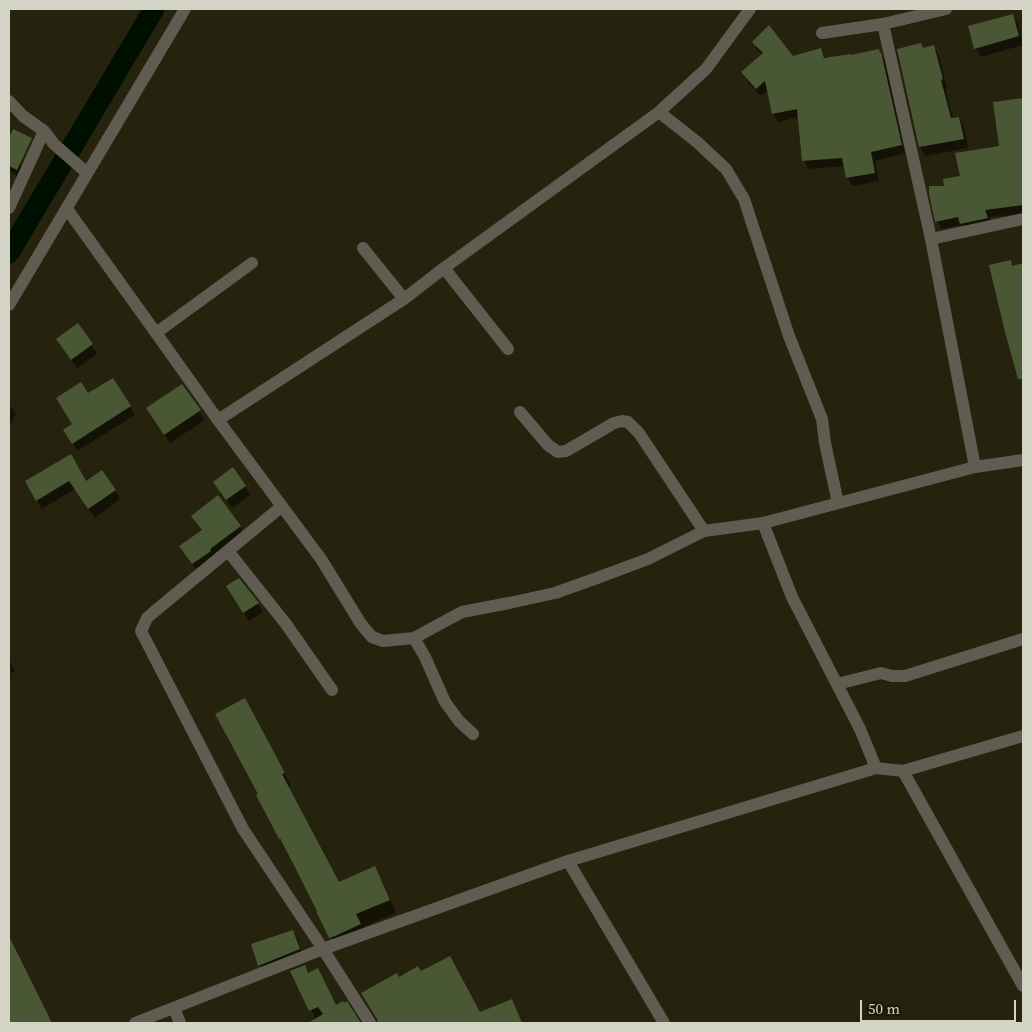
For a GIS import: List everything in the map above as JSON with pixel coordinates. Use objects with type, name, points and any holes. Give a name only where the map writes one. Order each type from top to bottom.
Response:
[{"type":"street","points":[[9,305],[185,9]]},
{"type":"street","points":[[218,420],[404,300],[444,268],[659,112],[706,69],[750,9]]},
{"type":"street","points":[[822,33],[883,24],[946,9]]},
{"type":"street","points":[[883,24],[931,238],[975,467]]},
{"type":"street","points":[[9,101],[23,116],[44,131],[68,158],[86,173]]},
{"type":"street","points":[[659,112],[697,142],[726,169],[744,199],[790,336],[822,419],[825,443],[838,503]]},
{"type":"street","points":[[9,208],[44,131]]},
{"type":"street","points":[[67,209],[218,420],[321,559],[361,624],[372,636],[383,641],[414,638],[462,612],[509,604],[555,592],[597,578],[648,559],[704,531],[762,523],[975,467],[1023,460]]},
{"type":"street","points":[[931,238],[1023,219]]},
{"type":"street","points":[[363,248],[404,300]]},
{"type":"street","points":[[156,332],[252,263]]},
{"type":"street","points":[[444,268],[508,349]]},
{"type":"street","points":[[520,412],[548,445],[558,452],[566,451],[614,423],[628,422],[640,433],[704,531]]},
{"type":"street","points":[[282,507],[147,618],[142,631],[243,829],[370,1023]]},
{"type":"street","points":[[762,523],[792,597],[860,729],[876,768]]},
{"type":"street","points":[[228,551],[286,624],[332,690]]},
{"type":"street","points":[[414,638],[446,702],[459,721],[473,734]]},
{"type":"street","points":[[837,684],[881,673],[892,676],[905,676],[1023,639]]},
{"type":"street","points":[[135,1023],[323,949],[568,861],[876,768],[903,771],[1023,736]]},
{"type":"street","points":[[903,771],[1023,986]]},
{"type":"street","points":[[568,861],[664,1023]]},
{"type":"street","points":[[174,1008],[180,1023]]},
{"type":"building","points":[[1013,14],[1019,36],[974,49],[968,26]]},
{"type":"building","points":[[769,25],[793,56],[821,48],[824,58],[879,49],[902,145],[871,152],[875,173],[846,178],[842,158],[802,161],[797,109],[772,114],[765,81],[756,89],[741,72],[763,53],[752,42]]},
{"type":"building","points":[[921,43],[923,48],[934,45],[951,118],[959,117],[964,139],[919,147],[897,49]]},
{"type":"building","points":[[1023,98],[1023,205],[985,210],[988,218],[960,224],[958,217],[935,222],[929,186],[944,186],[943,179],[960,176],[955,153],[999,146],[993,102]]},
{"type":"building","points":[[13,129],[32,138],[17,170],[9,166],[9,138]]},
{"type":"building","points":[[1011,260],[1012,266],[1023,263],[1023,379],[1018,379],[989,265]]},
{"type":"building","points":[[78,323],[93,344],[71,360],[56,339]]},
{"type":"building","points":[[113,378],[131,406],[72,444],[63,430],[72,424],[56,398],[81,382],[88,393]]},
{"type":"building","points":[[182,384],[201,410],[164,435],[146,408]]},
{"type":"building","points":[[71,454],[86,481],[102,470],[116,490],[88,509],[69,481],[36,501],[25,481]]},
{"type":"building","points":[[233,467],[246,486],[226,500],[213,482]]},
{"type":"building","points":[[218,495],[241,526],[192,564],[179,546],[202,530],[191,516]]},
{"type":"building","points":[[239,578],[259,603],[243,613],[226,586]]},
{"type":"building","points":[[245,698],[285,773],[282,774],[339,882],[375,866],[390,900],[356,914],[361,924],[335,936],[329,938],[280,838],[256,795],[258,794],[215,714]]},
{"type":"building","points":[[293,930],[300,949],[258,966],[251,944]]},
{"type":"building","points":[[9,936],[52,1023],[9,1023]]},
{"type":"building","points":[[450,956],[480,1012],[512,999],[522,1023],[378,1023],[361,993],[397,973],[399,977],[418,966],[421,971]]},
{"type":"building","points":[[305,965],[308,973],[318,968],[336,1005],[347,1001],[361,1023],[308,1023],[323,1014],[318,1007],[309,1011],[290,971]]},
{"type":"waterway","points":[[9,253],[154,9]]}]
